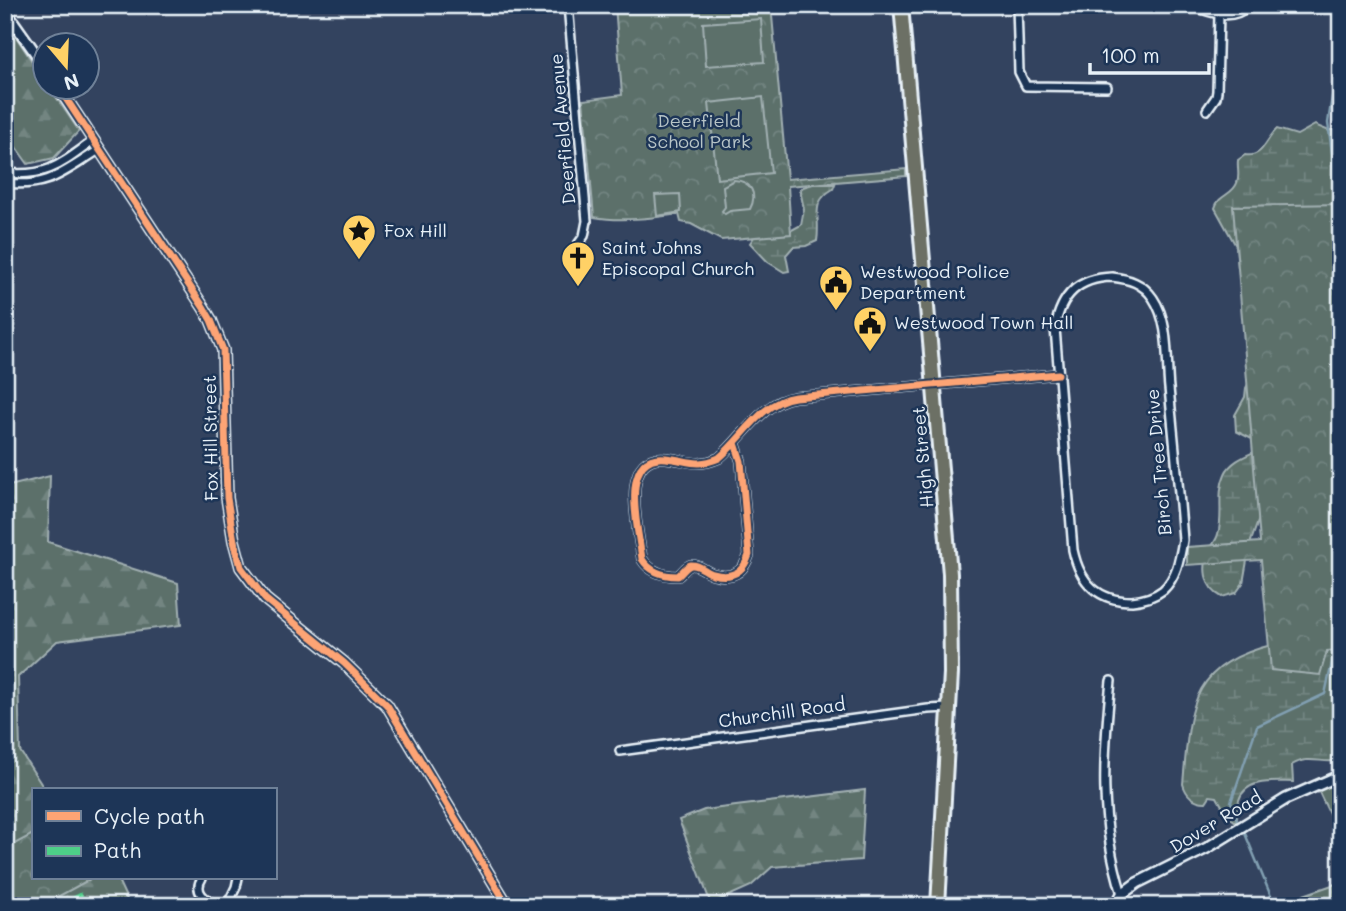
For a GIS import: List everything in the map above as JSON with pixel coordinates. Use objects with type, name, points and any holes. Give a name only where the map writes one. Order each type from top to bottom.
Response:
[{"type":"main road","name":"High Street","points":[[901,5],[950,574],[949,708],[939,906]]},
{"type":"street","name":"Deerfield Avenue","points":[[568,5],[587,221],[584,236],[576,247]]},
{"type":"street","points":[[1017,5],[1019,72],[1026,86],[1107,88]]},
{"type":"street","points":[[1189,5],[1219,14],[1234,15],[1250,5]]},
{"type":"street","points":[[5,10],[32,48]]},
{"type":"street","points":[[1207,110],[1217,91],[1219,14]]},
{"type":"street","name":"Fox Hill Street","points":[[68,102],[204,308],[220,340],[225,364],[227,498],[233,541],[241,567],[265,599],[344,663],[387,705],[508,906]]},
{"type":"street","points":[[5,173],[30,174],[51,170],[93,141]]},
{"type":"street","points":[[5,183],[25,186],[49,180],[99,150]]},
{"type":"street","name":"Birch Tree Drive","points":[[1112,276],[1129,279],[1145,287],[1155,300],[1161,315],[1167,349],[1182,540],[1179,562],[1172,577],[1163,590],[1143,600],[1122,601],[1102,597],[1086,581],[1077,565],[1073,550],[1058,374],[1055,328],[1058,310],[1072,290],[1092,278],[1112,276]]},
{"type":"street","points":[[736,443],[741,461],[749,555],[746,566],[738,573],[724,575],[713,574],[694,565],[688,566],[678,576],[669,576],[647,567],[642,559],[634,494],[634,481],[638,472],[657,458],[691,464],[711,462],[719,458],[775,402],[787,398],[1058,374]]},
{"type":"street","points":[[1111,681],[1103,785],[1105,818],[1113,865],[1122,894]]},
{"type":"street","name":"Churchill Road","points":[[620,751],[949,708]]},
{"type":"street","name":"Dover Road","points":[[1115,906],[1122,894],[1137,883],[1207,848],[1286,799],[1341,775]]},
{"type":"street","points":[[202,880],[199,891],[217,906]]},
{"type":"street","points":[[226,906],[238,880]]},
{"type":"green space","name":"Deerfield School Park","points":[[615,5],[771,5],[787,179],[906,169],[906,176],[788,186],[791,234],[721,240],[691,224],[681,222],[679,214],[626,219],[594,217],[583,100],[622,95]]},
{"type":"green space","points":[[761,19],[764,62],[706,66],[703,23]]},
{"type":"green space","points":[[5,20],[32,61],[32,102],[59,102],[79,131],[54,158],[28,164],[5,132]]},
{"type":"green space","points":[[763,97],[771,173],[717,179],[709,103]]},
{"type":"green space","points":[[1341,120],[1341,760],[1305,760],[1292,765],[1293,782],[1262,783],[1248,788],[1239,800],[1236,822],[1227,815],[1217,797],[1210,796],[1206,802],[1198,801],[1188,795],[1183,784],[1188,732],[1199,693],[1210,677],[1225,664],[1275,644],[1261,513],[1250,544],[1243,583],[1236,593],[1222,597],[1216,593],[1208,582],[1205,569],[1207,556],[1220,527],[1221,489],[1225,474],[1234,463],[1256,451],[1256,441],[1236,431],[1235,415],[1258,364],[1246,288],[1238,268],[1236,246],[1215,208],[1219,200],[1237,183],[1238,160],[1260,151],[1277,129],[1297,135],[1315,125],[1329,131],[1336,128]]},
{"type":"green space","points":[[734,180],[749,186],[753,193],[752,203],[750,209],[725,214],[722,211],[725,207],[723,186]]},
{"type":"green space","points":[[813,184],[835,184],[818,205],[817,241],[806,246],[793,247],[786,255],[789,271],[784,272],[768,262],[750,243],[754,237],[790,231],[801,225],[804,209],[800,190]]},
{"type":"green space","points":[[680,194],[681,212],[657,216],[655,195]]},
{"type":"green space","points":[[1341,204],[1341,414],[1334,423],[1341,438],[1341,650],[1327,651],[1320,675],[1271,670],[1261,560],[1187,565],[1187,547],[1260,542],[1233,206]]},
{"type":"green space","points":[[50,476],[48,542],[178,583],[181,625],[57,641],[18,677],[20,751],[44,788],[32,788],[32,880],[118,880],[130,906],[5,906],[5,487]]},
{"type":"green space","points":[[1333,782],[1341,797],[1341,838],[1317,788]]},
{"type":"green space","points":[[865,790],[861,860],[772,867],[751,886],[711,904],[679,820],[704,810]]},
{"type":"green space","points":[[32,835],[32,880],[88,880],[41,906],[5,906],[5,849]]},
{"type":"green space","points":[[1341,882],[1341,906],[1272,906]]},
{"type":"waterway","points":[[1341,37],[1328,123],[1334,167],[1341,169]]},
{"type":"waterway","points":[[1237,820],[1231,802],[1257,726],[1325,694],[1337,641],[1341,640]]},
{"type":"waterway","points":[[1244,831],[1275,906]]},
{"type":"marked path","points":[[60,906],[85,893]]},
{"type":"cycle path","points":[[68,102],[204,308],[223,350],[227,498],[241,567],[265,599],[344,663],[387,705],[508,906]]},
{"type":"cycle path","points":[[735,443],[741,461],[749,555],[744,566],[736,573],[726,576],[713,574],[694,565],[687,567],[678,576],[653,570],[642,559],[634,496],[641,468],[651,460],[666,458],[698,463],[719,458],[763,413],[783,400],[795,397],[1058,374]]},
{"type":"place","name":"Fox Hill","points":[[359,261]]},
{"type":"place","name":"Saint Johns Episcopal Church","points":[[578,288]]},
{"type":"place","name":"Westwood Police Department","points":[[836,312]]},
{"type":"place","name":"Westwood Town Hall","points":[[870,353]]}]
